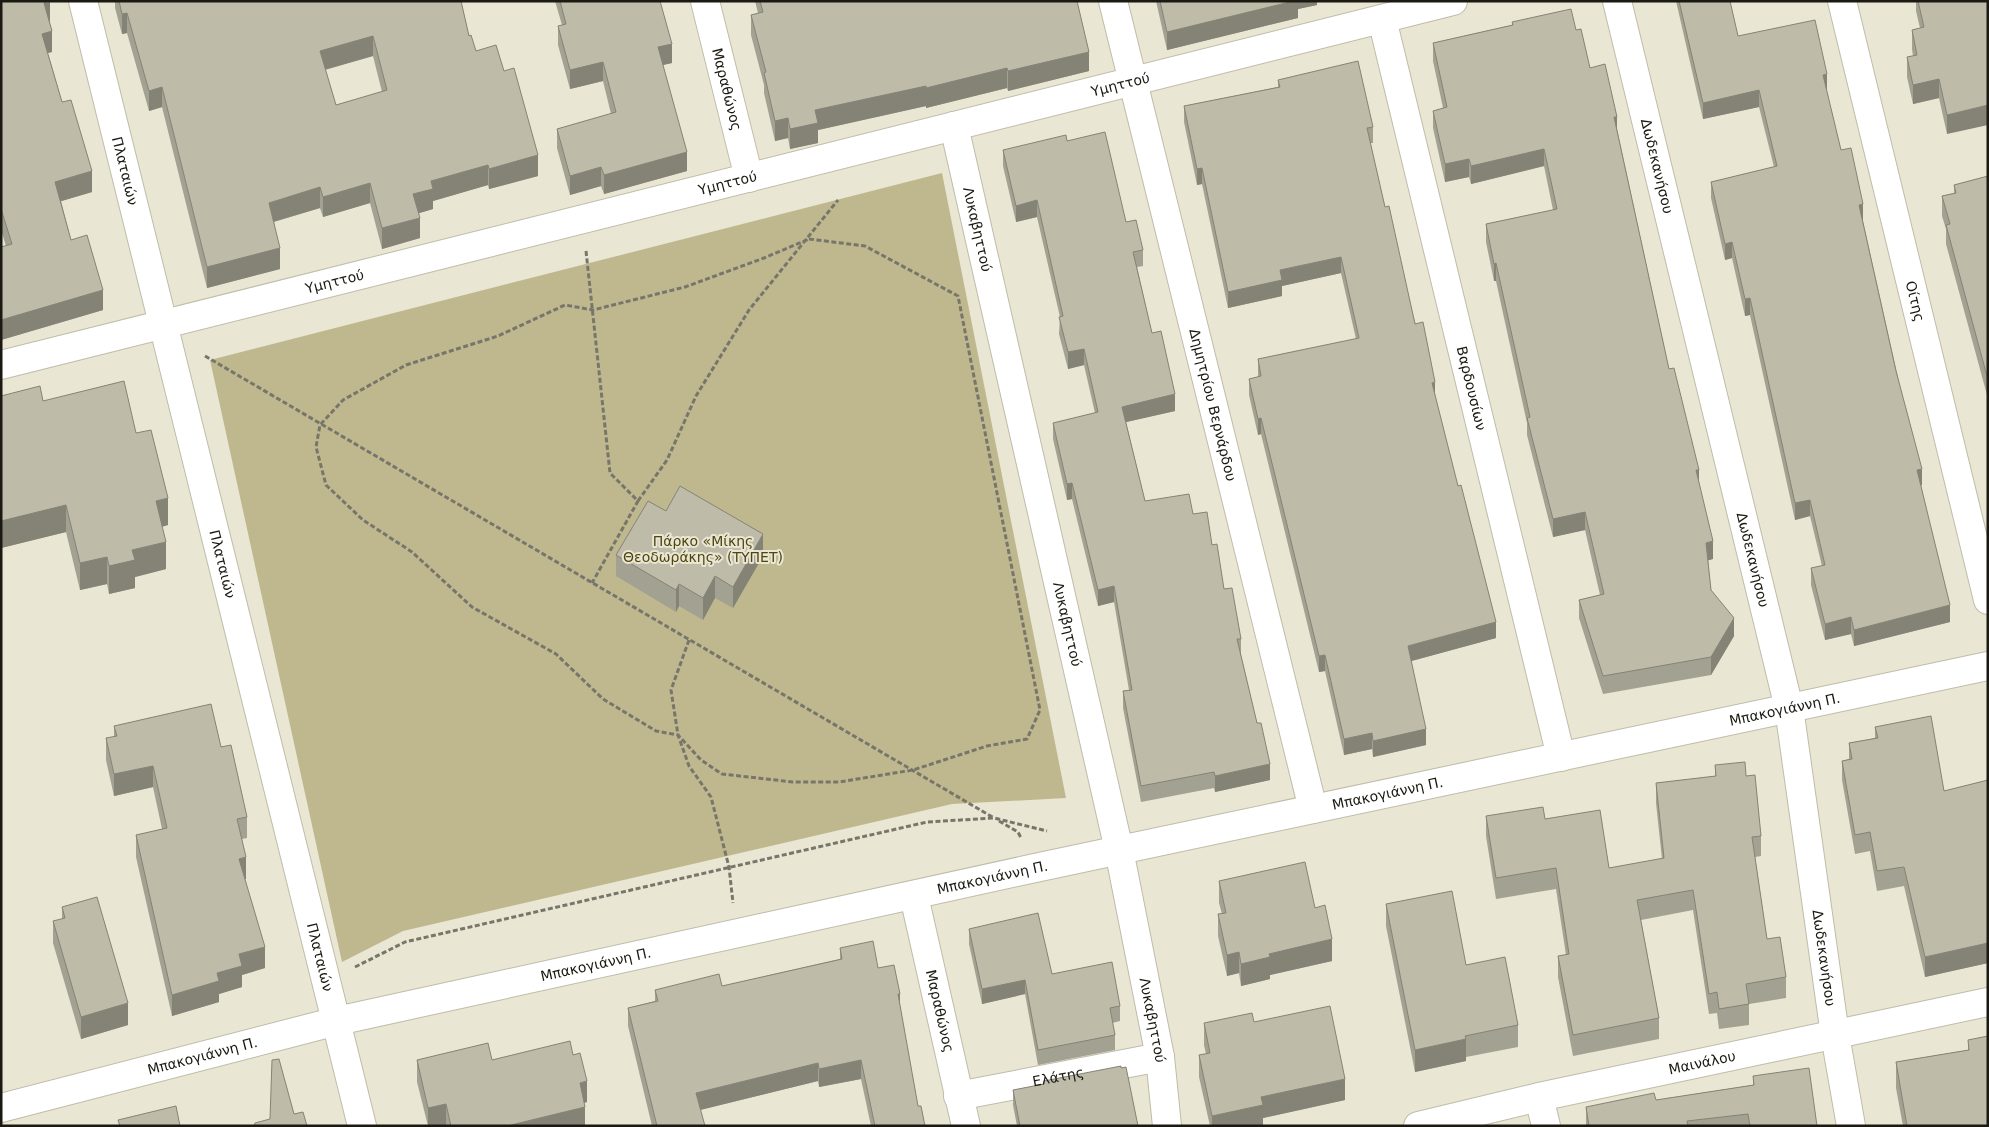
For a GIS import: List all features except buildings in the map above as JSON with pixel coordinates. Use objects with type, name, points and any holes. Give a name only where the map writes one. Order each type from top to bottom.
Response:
[{"type":"street","name":"Πλαταιών","points":[[83,1],[362,1126]]},
{"type":"street","name":"Μαραθώνος","points":[[705,1],[749,178]]},
{"type":"street","name":"Δημητρίου Βερνάρδου","points":[[1113,1],[1313,809]]},
{"type":"street","name":"Υμηττού","points":[[1,365],[1453,1]]},
{"type":"street","name":"Δωδεκανήσου","points":[[1617,1],[1789,708],[1851,1126]]},
{"type":"street","name":"Οίτης","points":[[1842,1],[1988,600]]},
{"type":"street","name":"Βαρδουσίων","points":[[1382,19],[1561,757]]},
{"type":"street","name":"Λυκαβηττού","points":[[954,126],[1119,850],[1160,1056],[1167,1126]]},
{"type":"street","name":"Μπακογιάννη Π.","points":[[1,1108],[337,1022],[1035,868],[1988,666]]},
{"type":"street","name":"Μαραθώνος","points":[[914,896],[966,1126]]},
{"type":"street","name":"Μαινάλου","points":[[1418,1126],[1540,1097],[1988,1002]]},
{"type":"street","name":"Ελάτης","points":[[958,1096],[1160,1056]]},
{"type":"street","points":[[1540,1097],[1546,1126]]},
{"type":"path","points":[[592,583],[638,501],[667,460],[696,396],[748,310],[809,238],[838,200]]},
{"type":"path","points":[[582,220],[610,473],[638,501]]},
{"type":"path","points":[[809,238],[865,246],[958,296],[1040,710],[1028,739],[988,746],[913,770],[838,782],[792,782],[750,779],[722,774],[701,760],[678,735],[656,731],[603,699],[556,654],[472,607],[412,552],[364,520],[326,485],[316,448],[320,425],[343,400],[406,365],[498,336],[564,305],[593,310],[684,287],[764,258],[809,238]]},
{"type":"path","points":[[202,354],[320,425],[1018,832],[1035,868]]},
{"type":"path","points":[[689,640],[671,690],[678,735],[689,766],[711,797],[729,867],[736,934]]},
{"type":"green space","name":"Πάρκο «Μίκης Θεοδωράκης» (ΤΥΠΕΤ)","points":[[942,173],[1066,798],[952,804],[403,931],[342,962],[210,360]]}]
